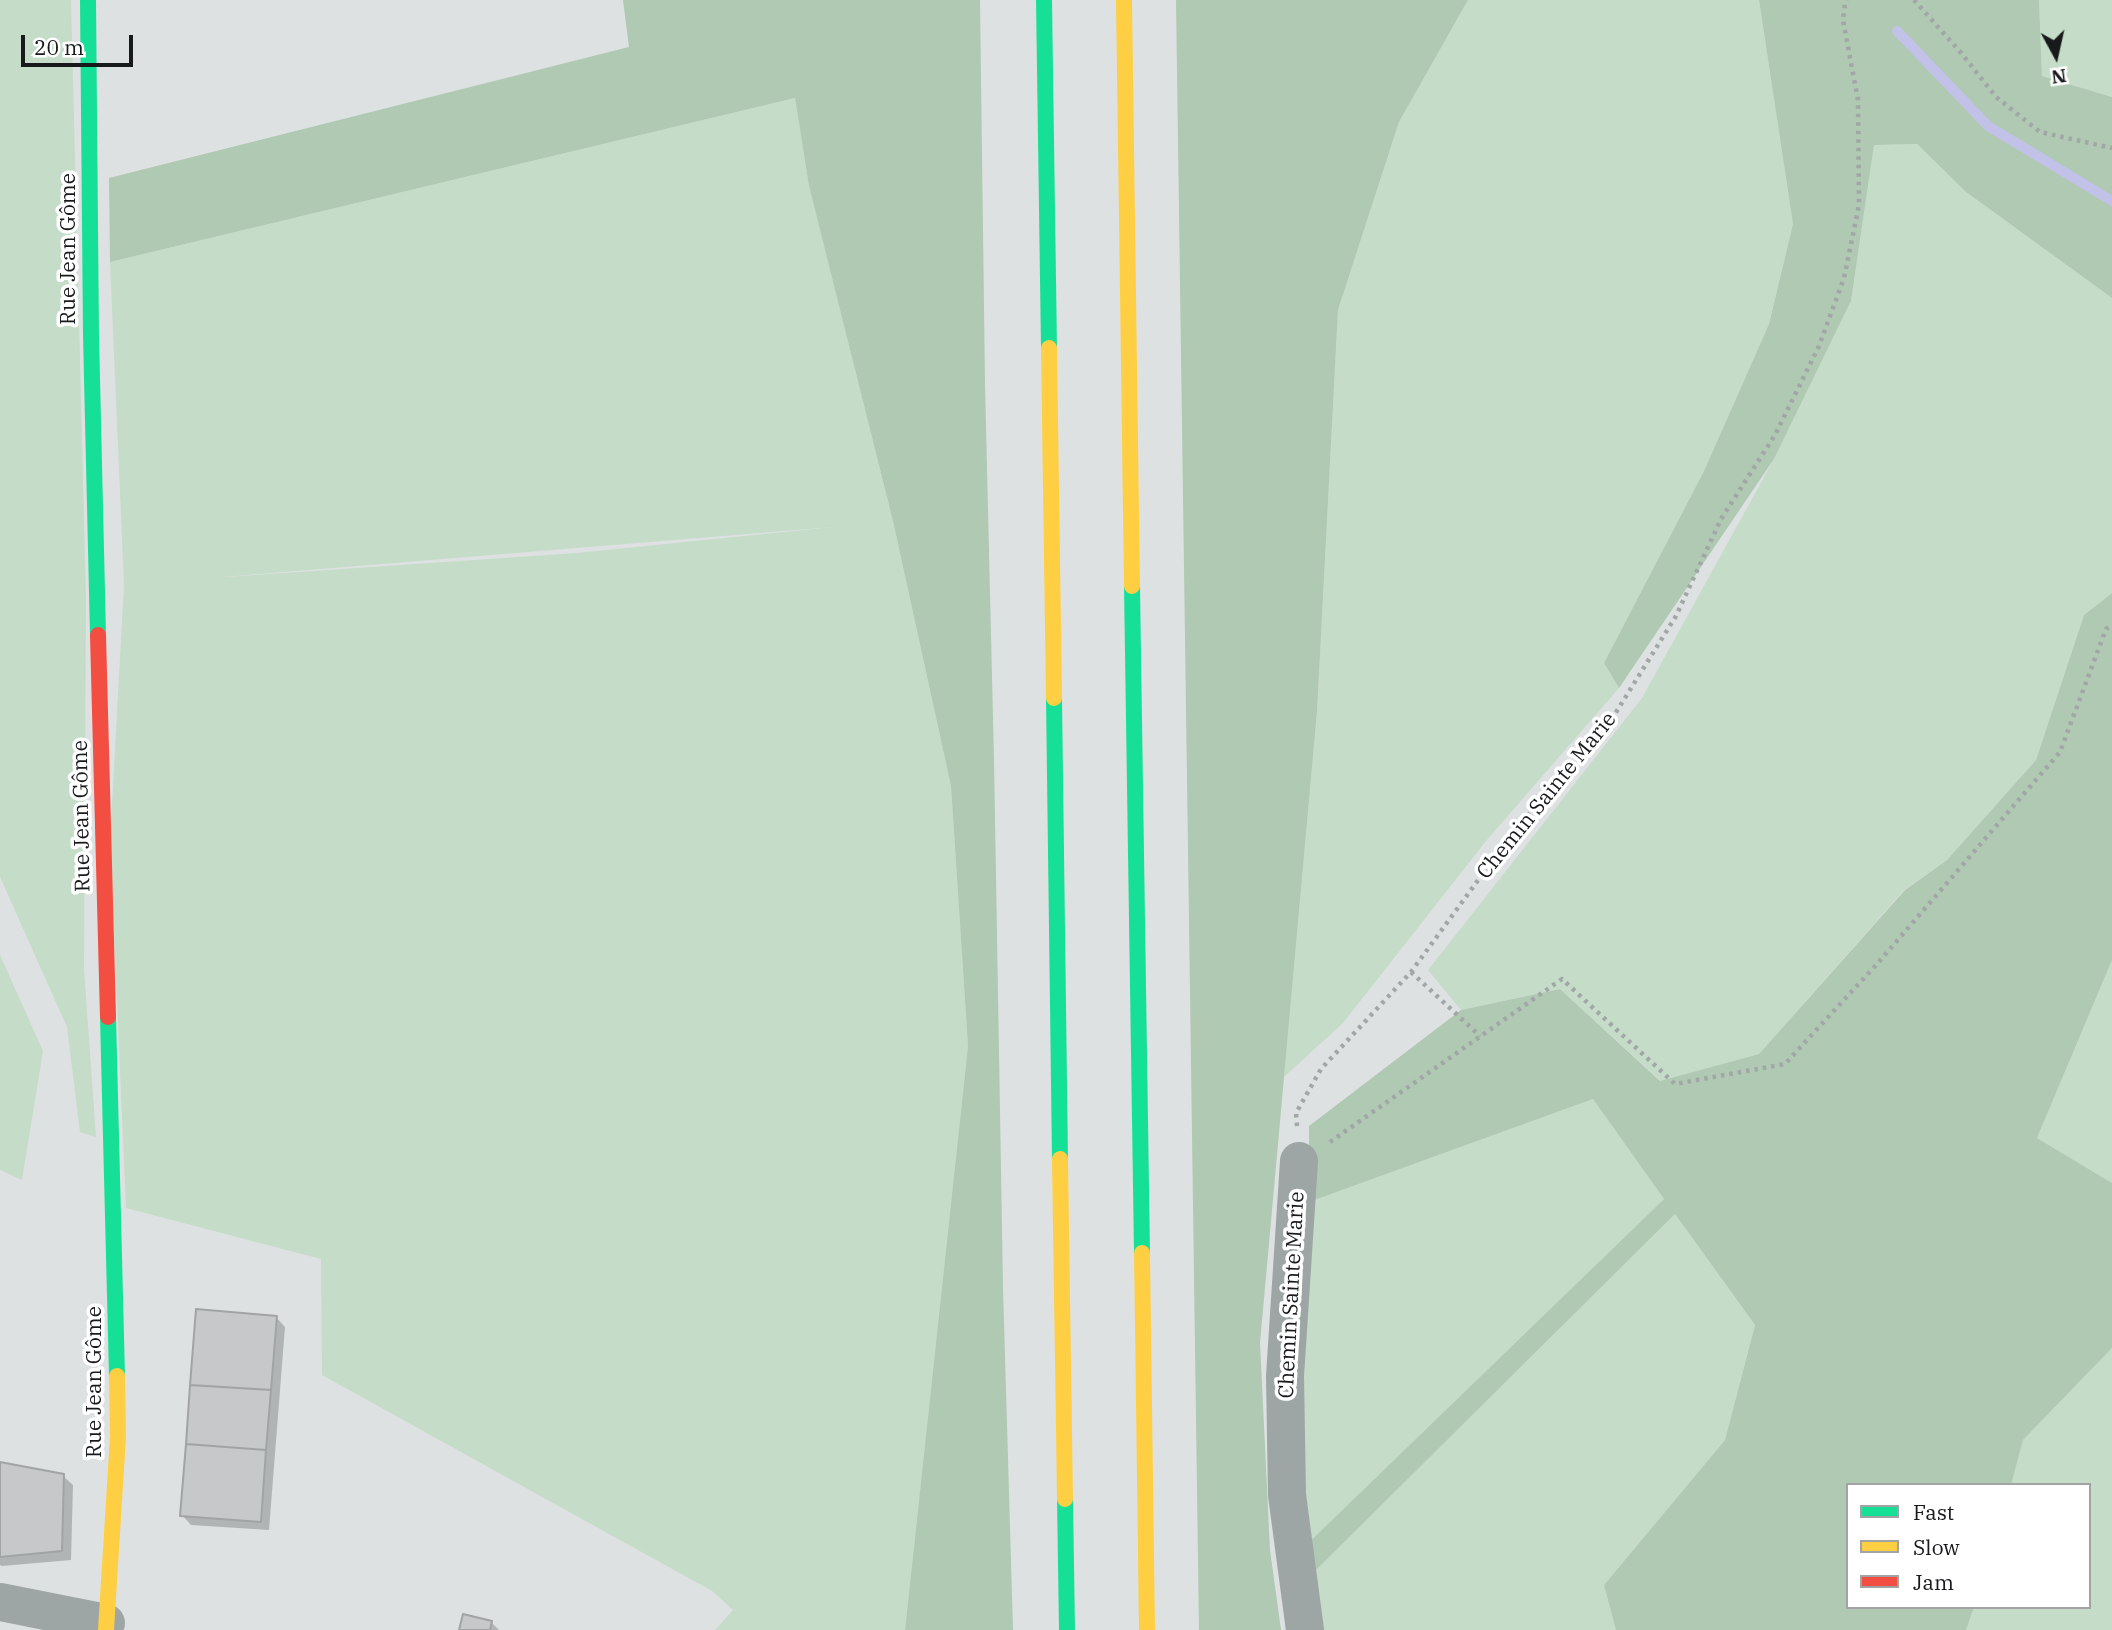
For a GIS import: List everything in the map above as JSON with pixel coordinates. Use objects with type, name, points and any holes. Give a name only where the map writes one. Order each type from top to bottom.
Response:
[{"type":"main road","name":"Rue Jean Gôme","points":[[88,0],[91,335],[118,1437],[106,1626]]},
{"type":"main road","points":[[1044,0],[1067,1630]]},
{"type":"main road","points":[[1124,0],[1147,1630]]},
{"type":"street","name":"Chemin Sainte Marie","points":[[1299,1161],[1285,1376],[1287,1494],[1305,1630]]},
{"type":"street","points":[[0,1602],[106,1626]]},
{"type":"path","name":"Chemin Sainte Marie","points":[[1299,1161],[1296,1113],[1321,1069],[1411,972],[1514,831],[1610,722],[1676,616],[1721,519],[1775,435],[1819,346],[1844,278],[1859,205],[1858,100],[1843,20],[1847,0]]},
{"type":"path","points":[[1914,0],[1996,97],[2040,132],[2112,148]]},
{"type":"path","points":[[1299,1161],[1342,1134],[1562,979],[1675,1084],[1784,1064],[1877,964],[2060,752],[2106,629],[2112,625]]},
{"type":"path","points":[[1411,972],[1480,1036]]},
{"type":"green space","points":[[0,0],[71,0],[86,598],[84,969],[96,1137],[80,1132],[67,1027],[0,877]]},
{"type":"green space","points":[[623,0],[980,0],[1003,1287],[1013,1630],[905,1630],[968,1046],[951,786],[893,521],[809,186],[795,98],[110,262],[109,178],[629,47]]},
{"type":"green space","points":[[1176,0],[1468,0],[1399,122],[1338,310],[1317,712],[1260,1343],[1270,1550],[1281,1630],[1199,1630]]},
{"type":"green space","points":[[1468,0],[1759,0],[1793,224],[1769,324],[1704,471],[1604,663],[1619,688],[1486,841],[1343,1023],[1284,1077],[1317,712],[1338,310],[1399,122]]},
{"type":"green space","points":[[1759,0],[2039,0],[2042,76],[2112,97],[2112,298],[1966,192],[1917,144],[1874,145],[1851,301],[1774,459],[1619,688],[1604,663],[1704,471],[1769,324],[1793,224]]},
{"type":"green space","points":[[2039,0],[2112,0],[2112,97],[2042,76]]},
{"type":"green space","points":[[795,98],[809,186],[893,521],[951,786],[968,1046],[905,1630],[715,1630],[733,1610],[712,1591],[322,1375],[321,1259],[126,1208],[110,841],[124,585],[110,262]],"holes":[[[833,527],[577,553],[216,578]]]},
{"type":"green space","points":[[1917,144],[1966,192],[2112,298],[2112,593],[2084,615],[2036,760],[1947,860],[1904,890],[1759,1054],[1661,1081],[1560,989],[1461,1010],[1428,970],[1642,698],[1774,459],[1851,301],[1874,145]]},
{"type":"green space","points":[[2112,593],[2112,960],[2037,1138],[2112,1183],[2112,1348],[2023,1440],[2012,1483],[1846,1483],[1846,1609],[1973,1609],[1966,1630],[1616,1630],[1604,1585],[1725,1440],[1755,1325],[1675,1214],[1309,1577],[1301,1550],[1664,1199],[1593,1099],[1309,1202],[1309,1126],[1461,1010],[1560,989],[1660,1081],[1759,1054],[1905,890],[1947,860],[2036,760],[2084,615]]},
{"type":"green space","points":[[0,955],[43,1051],[22,1180],[0,1170]]},
{"type":"green space","points":[[2112,960],[2112,1183],[2037,1138]]},
{"type":"green space","points":[[1593,1099],[1664,1199],[1301,1550],[1301,1294],[1309,1202]]},
{"type":"green space","points":[[1675,1214],[1755,1325],[1725,1440],[1604,1585],[1616,1630],[1315,1630],[1309,1577]]},
{"type":"green space","points":[[2112,1348],[2112,1630],[1966,1630],[1973,1609],[2091,1609],[2091,1483],[2012,1483],[2023,1440]]},
{"type":"building","points":[[196,1309],[277,1316],[271,1390],[190,1385]]},
{"type":"building","points":[[190,1385],[271,1390],[266,1450],[186,1444]]},
{"type":"building","points":[[186,1444],[266,1450],[261,1522],[180,1516]]},
{"type":"building","points":[[0,1462],[64,1474],[62,1551],[0,1557]]},
{"type":"building","points":[[463,1614],[492,1621],[490,1630],[459,1630]]},
{"type":"waterway","points":[[1897,31],[1988,126],[2112,201]]},
{"type":"traffic: fast","points":[[88,0],[91,335],[98,635]]},
{"type":"traffic: fast","points":[[1044,0],[1049,348]]},
{"type":"traffic: fast","points":[[1132,586],[1142,1253]]},
{"type":"traffic: fast","points":[[1054,698],[1060,1159]]},
{"type":"traffic: fast","points":[[108,1017],[117,1376]]},
{"type":"traffic: fast","points":[[1065,1499],[1067,1630]]},
{"type":"traffic: slow","points":[[1124,0],[1132,586]]},
{"type":"traffic: slow","points":[[1049,348],[1054,698]]},
{"type":"traffic: slow","points":[[1060,1159],[1065,1499]]},
{"type":"traffic: slow","points":[[1142,1253],[1147,1630]]},
{"type":"traffic: slow","points":[[106,1630],[118,1437],[117,1376]]},
{"type":"traffic: jam","points":[[98,635],[108,1017]]}]
